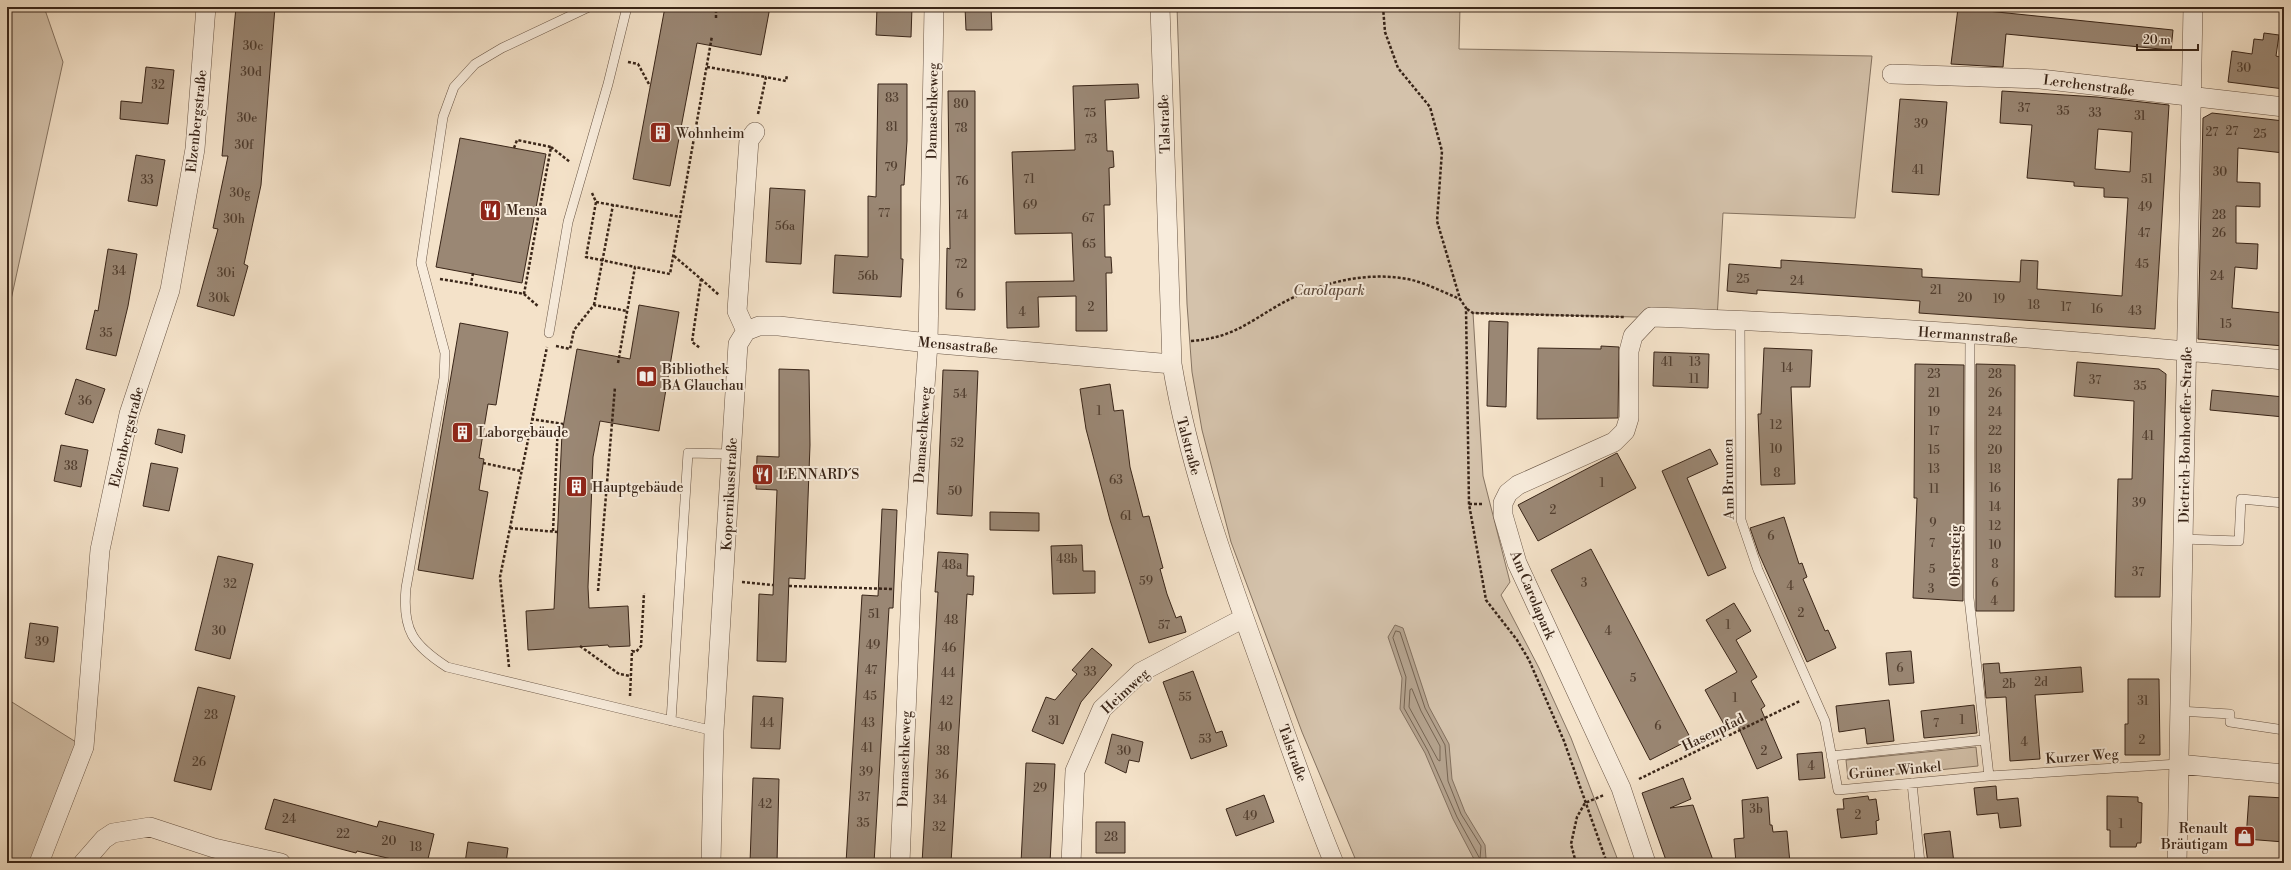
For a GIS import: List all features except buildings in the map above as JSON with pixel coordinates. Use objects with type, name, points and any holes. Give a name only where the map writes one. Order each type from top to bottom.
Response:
[{"type":"street","name":"Elzenbergstraße","points":[[39,863],[84,747],[100,550],[129,414],[170,290],[195,149],[206,7]]},
{"type":"street","name":"Damaschkeweg","points":[[900,863],[911,590],[928,343],[934,7]]},
{"type":"street","name":"Talstraße","points":[[1160,7],[1172,364],[1179,409],[1196,474],[1244,618],[1334,863]]},
{"type":"street","name":"Dietrich-Bonhoeffer-Straße","points":[[2177,863],[2193,7]]},
{"type":"street","name":"Lerchenstraße","points":[[1892,74],[2040,79],[2284,107]]},
{"type":"street","points":[[746,331],[737,311],[749,140],[755,132]]},
{"type":"street","name":"Hermannstraße","points":[[1651,317],[1740,320],[1970,335],[2284,360]]},
{"type":"street","name":"Am Carolapark","points":[[1646,863],[1621,788],[1517,563],[1503,515],[1503,503],[1508,493],[1518,485],[1614,442],[1625,431],[1629,418],[1629,351],[1634,336],[1651,317]]},
{"type":"street","name":"Mensastraße","points":[[746,331],[759,326],[779,326],[928,343],[1172,364]]},
{"type":"street","name":"Kopernikusstraße","points":[[711,863],[714,731],[738,344],[746,331]]},
{"type":"street","name":"Heimweg","points":[[1071,863],[1075,770],[1102,709],[1141,672],[1244,618]]},
{"type":"street","points":[[2178,764],[2284,774]]},
{"type":"street","points":[[83,863],[104,839],[113,833],[150,827],[214,848],[281,863]]},
{"type":"lane","points":[[588,7],[502,48],[475,64],[454,87],[443,117],[421,263],[440,329],[445,353],[444,378],[406,588],[404,610],[409,629],[425,653],[447,667],[714,731]]},
{"type":"lane","points":[[550,333],[568,222],[627,7]]},
{"type":"lane","name":"Am Brunnen","points":[[1740,320],[1741,520],[1758,570],[1813,694]]},
{"type":"lane","name":"Obersteig","points":[[1970,335],[1969,598],[1989,776]]},
{"type":"lane","points":[[671,721],[688,453],[732,454]]},
{"type":"lane","points":[[2182,539],[2239,541],[2241,499],[2284,503]]},
{"type":"lane","name":"Grüner Winkel","points":[[1813,694],[1825,721],[1838,790],[1989,776]]},
{"type":"lane","points":[[2179,711],[2230,714],[2230,722],[2284,730]]},
{"type":"lane","name":"Grüner Winkel","points":[[1831,756],[1984,740]]},
{"type":"lane","name":"Kurzer Weg","points":[[1989,776],[2178,764]]},
{"type":"lane","points":[[1912,783],[1920,863]]},
{"type":"path","points":[[716,7],[716,18]]},
{"type":"path","points":[[1383,7],[1385,32],[1398,68],[1430,107],[1442,151],[1437,221],[1460,299],[1466,308],[1473,313],[1651,317]]},
{"type":"path","points":[[680,218],[596,202],[586,257],[670,274],[674,256],[712,36]]},
{"type":"path","points":[[614,58],[638,64],[650,86]]},
{"type":"path","points":[[707,67],[786,81],[787,75]]},
{"type":"path","points":[[762,94],[766,77]]},
{"type":"path","points":[[514,148],[517,140],[551,147],[582,171]]},
{"type":"path","points":[[424,276],[524,294],[551,147]]},
{"type":"path","points":[[511,683],[500,577],[547,344],[570,349],[574,330],[594,305],[613,205]]},
{"type":"path","points":[[674,256],[714,291]]},
{"type":"path","points":[[618,363],[635,267]]},
{"type":"path","points":[[471,284],[473,273]]},
{"type":"path","points":[[1171,342],[1212,339],[1240,330],[1278,305],[1323,284],[1365,277],[1412,280],[1460,299]]},
{"type":"path","points":[[700,348],[692,342],[701,279]]},
{"type":"path","points":[[594,305],[627,311]]},
{"type":"path","points":[[1466,308],[1469,504],[1486,600],[1517,640],[1529,660],[1564,741],[1607,863]]},
{"type":"path","points":[[598,591],[615,387]]},
{"type":"path","points":[[531,419],[563,424]]},
{"type":"path","points":[[553,531],[558,424]]},
{"type":"path","points":[[483,464],[521,471]]},
{"type":"path","points":[[510,528],[558,532]]},
{"type":"path","points":[[724,580],[773,585]]},
{"type":"path","points":[[789,586],[911,590]]},
{"type":"path","points":[[629,711],[632,651],[636,652],[641,646],[644,593]]},
{"type":"path","points":[[580,646],[618,674],[631,676]]},
{"type":"path","name":"Hasenpfad","points":[[1621,788],[1813,694]]},
{"type":"path","points":[[1576,863],[1571,844],[1577,817],[1585,803]]},
{"type":"green space","points":[[7,7],[44,7],[63,62],[7,318]]},
{"type":"green space","name":"Carolapark","points":[[1177,7],[1460,7],[1459,49],[1872,56],[1855,218],[1723,213],[1717,319],[1473,313],[1483,476],[1510,582],[1501,595],[1539,668],[1571,738],[1619,863],[1357,863],[1302,732],[1231,542],[1202,430],[1192,372],[1187,304]]},
{"type":"green space","points":[[7,699],[84,747],[39,863],[7,863]]},
{"type":"green space","points":[[1976,747],[1978,766],[1848,779],[1846,760]]},
{"type":"water","points":[[1395,625],[1403,628],[1429,707],[1449,744],[1452,779],[1465,812],[1485,845],[1486,858],[1490,863],[1475,861],[1453,819],[1425,753],[1400,709],[1402,678],[1388,637]]},
{"type":"place","name":"Wohnheim","points":[[661,133]]},
{"type":"place","name":"Mensa","points":[[491,210]]},
{"type":"place","name":"Bibliothek BA Glauchau","points":[[647,377]]},
{"type":"place","name":"Laborgebäude","points":[[463,432]]},
{"type":"place","name":"LENNARD´S","points":[[763,474]]},
{"type":"place","name":"Hauptgebäude","points":[[576,487]]},
{"type":"place","name":"Renault Bräutigam","points":[[2244,836]]}]
